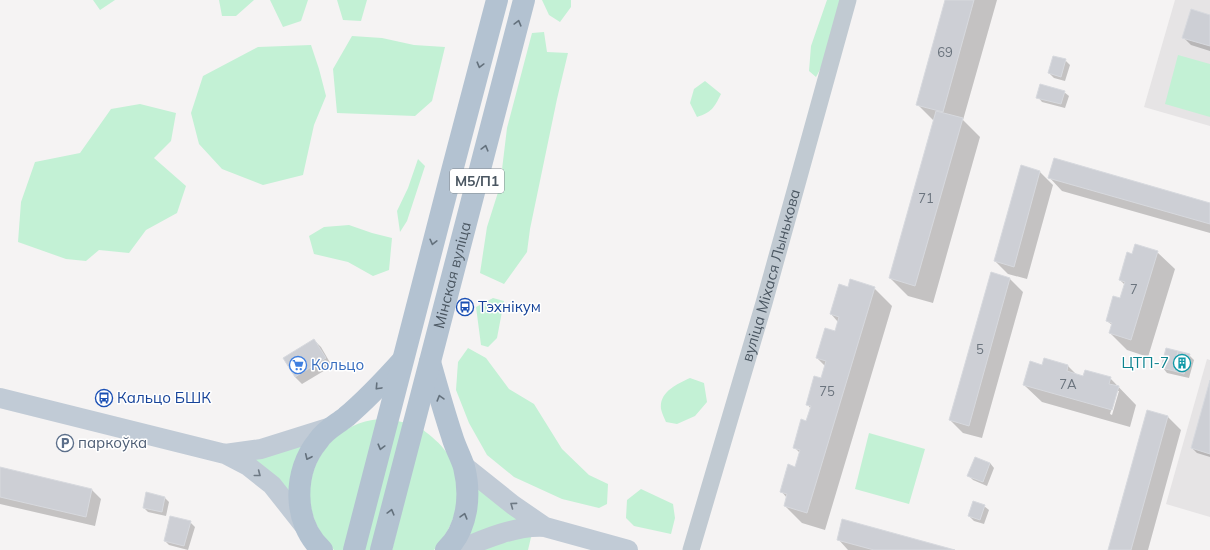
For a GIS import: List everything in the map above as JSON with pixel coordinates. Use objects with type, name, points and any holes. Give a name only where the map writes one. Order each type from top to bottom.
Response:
[{"type":"main road","name":"Мінская вуліца","points":[[354,550],[404,359],[442,204],[497,0]]},
{"type":"main road","name":"Мінская вуліца","points":[[381,550],[524,0]]},
{"type":"main road","points":[[317,544],[301,513],[299,494],[301,475],[307,457],[318,440],[374,391],[404,359]]},
{"type":"main road","points":[[430,362],[467,482],[468,499],[465,516],[459,532],[446,550]]},
{"type":"main road","points":[[0,398],[225,454],[248,466],[272,485],[317,544]]},
{"type":"main road","points":[[225,454],[261,449],[338,422],[359,412],[375,409],[391,409],[416,416],[432,424],[445,435],[459,457],[512,505],[546,527]]},
{"type":"main road","points":[[459,550],[487,538],[538,526],[628,550]]},
{"type":"street","name":"вуліца Міхася Лынькова","points":[[691,550],[764,303],[848,0]]},
{"type":"shaded area","points":[[1175,0],[1210,0],[1210,126],[1144,107]]},
{"type":"shaded area","points":[[1207,359],[1210,360],[1210,517],[1166,504]]},
{"type":"green space","points":[[93,0],[115,0],[100,10]]},
{"type":"green space","points":[[219,0],[254,0],[236,16],[222,16]]},
{"type":"green space","points":[[270,0],[308,0],[301,21],[283,27]]},
{"type":"green space","points":[[337,0],[367,0],[361,21],[343,20]]},
{"type":"green space","points":[[542,0],[571,0],[571,7],[560,22],[549,15]]},
{"type":"green space","points":[[827,0],[842,0],[822,66],[816,77],[809,71],[811,46]]},
{"type":"green space","points":[[544,32],[547,52],[568,53],[530,229],[527,252],[504,284],[480,273],[487,227],[500,186],[507,128],[532,33]]},
{"type":"green space","points":[[352,36],[382,38],[414,45],[445,47],[432,101],[415,116],[337,113],[333,69]]},
{"type":"green space","points":[[311,45],[326,96],[314,125],[303,175],[263,185],[222,169],[199,144],[191,113],[203,76],[258,47]]},
{"type":"green space","points":[[1178,55],[1210,64],[1210,117],[1165,104]]},
{"type":"green space","points":[[705,81],[721,94],[712,109],[697,117],[690,103],[694,89]]},
{"type":"green space","points":[[140,104],[176,113],[171,141],[154,158],[186,186],[177,213],[146,230],[129,253],[99,250],[86,261],[66,259],[18,242],[21,202],[35,162],[80,153],[111,109]]},
{"type":"green space","points":[[418,159],[425,166],[407,221],[400,232],[397,211],[408,188]]},
{"type":"green space","points":[[349,225],[392,238],[389,270],[373,276],[348,262],[314,254],[309,236],[324,227]]},
{"type":"green space","points":[[493,298],[504,301],[497,338],[488,347],[481,345],[476,307]]},
{"type":"green space","points":[[468,348],[486,358],[509,389],[534,404],[562,449],[589,475],[608,484],[607,504],[599,508],[562,499],[514,477],[487,455],[469,423],[456,390],[458,362]]},
{"type":"green space","points":[[690,378],[704,383],[707,402],[695,416],[677,424],[666,422],[661,409],[663,398],[670,389]]},
{"type":"green space","points":[[380,419],[347,550],[334,550],[321,533],[313,514],[310,496],[312,477],[318,460],[329,444],[343,432],[360,423]]},
{"type":"green space","points":[[392,420],[407,423],[375,550],[359,550]]},
{"type":"green space","points":[[422,429],[441,446],[447,453],[453,465],[457,478],[458,491],[454,516],[449,528],[434,550],[392,550]]},
{"type":"green space","points":[[869,433],[925,449],[909,504],[855,489]]},
{"type":"green space","points":[[312,441],[294,503],[245,456]]},
{"type":"green space","points":[[475,480],[529,521],[463,542]]},
{"type":"green space","points":[[641,489],[673,504],[675,518],[671,534],[634,526],[626,518],[627,500]]},
{"type":"green space","points":[[532,533],[528,550],[480,550]]},
{"type":"building","points":[[945,0],[974,0],[943,112],[916,105]]},
{"type":"building","points":[[1191,9],[1210,15],[1210,46],[1182,38]]},
{"type":"building","points":[[1053,56],[1066,59],[1061,77],[1048,73]]},
{"type":"building","points":[[1040,84],[1065,91],[1061,104],[1036,98]]},
{"type":"building","points":[[936,111],[963,118],[915,286],[889,278]]},
{"type":"building","points":[[1054,158],[1210,203],[1210,224],[1048,178]]},
{"type":"building","points":[[1021,165],[1040,171],[1014,267],[994,261]]},
{"type":"building","points":[[1135,244],[1158,251],[1131,340],[1109,333],[1112,323],[1106,321],[1113,296],[1120,298],[1125,282],[1119,280],[1127,252],[1132,254]]},
{"type":"building","points":[[991,272],[1010,278],[969,426],[949,420]]},
{"type":"building","points":[[850,279],[875,287],[807,513],[784,506],[787,494],[780,492],[788,464],[795,467],[800,450],[793,448],[801,419],[806,421],[811,406],[806,405],[814,376],[821,378],[826,361],[816,358],[825,328],[835,331],[839,317],[830,314],[839,284],[848,287]]},
{"type":"building","points":[[314,339],[326,358],[295,377],[283,358]]},
{"type":"building","points":[[1166,348],[1178,351],[1174,371],[1161,368]]},
{"type":"building","name":"ЦТП-7","points":[[1178,351],[1190,354],[1184,374],[1174,371]]},
{"type":"building","points":[[1044,358],[1068,365],[1067,371],[1083,376],[1085,370],[1111,377],[1109,384],[1119,386],[1112,410],[1023,385],[1030,361],[1042,365]]},
{"type":"building","points":[[1210,380],[1210,454],[1191,448]]},
{"type":"building","points":[[1147,410],[1168,416],[1131,550],[1108,550]]},
{"type":"building","points":[[975,457],[990,463],[983,482],[967,476]]},
{"type":"building","points":[[0,467],[92,489],[86,517],[0,497]]},
{"type":"building","points":[[146,492],[165,497],[162,512],[143,508]]},
{"type":"building","points":[[973,501],[985,505],[980,520],[968,516]]},
{"type":"building","points":[[170,516],[191,521],[184,546],[164,541]]},
{"type":"building","points":[[842,519],[955,550],[874,550],[837,540]]},
{"type":"place","name":"Тэхнікум","points":[[465,307]]},
{"type":"place","name":"ЦТП-7","points":[[1182,363]]},
{"type":"place","name":"Кольцо","points":[[298,365]]},
{"type":"place","name":"Кальцо БШК","points":[[104,398]]},
{"type":"place","name":"паркоўка","points":[[65,443]]}]
